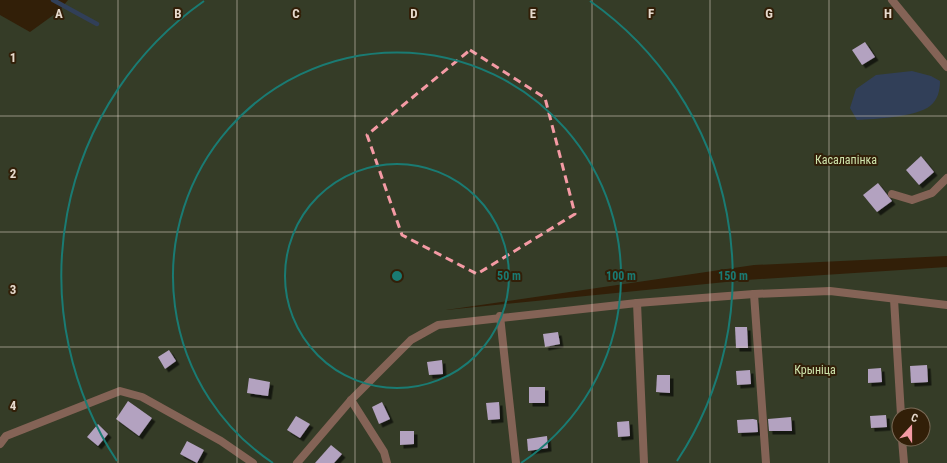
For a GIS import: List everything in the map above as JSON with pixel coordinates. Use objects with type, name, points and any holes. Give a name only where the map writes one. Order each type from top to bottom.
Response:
[{"type":"street","points":[[892,0],[947,67]]},
{"type":"street","points":[[892,194],[912,200],[932,193],[947,178]]},
{"type":"street","points":[[297,463],[350,400],[411,340],[438,325],[500,316],[637,303],[754,294],[830,291],[947,305]]},
{"type":"street","points":[[754,294],[766,463]]},
{"type":"street","points":[[894,299],[901,407]]},
{"type":"street","points":[[637,303],[644,463]]},
{"type":"street","points":[[500,316],[516,463]]},
{"type":"street","points":[[0,444],[6,436],[120,390],[142,397],[215,437],[252,463]]},
{"type":"street","points":[[350,400],[384,452],[387,463]]},
{"type":"street","points":[[903,447],[904,463]]},
{"type":"highlighted area","points":[[470,50],[545,98],[575,214],[477,274],[402,235],[367,135]]},
{"type":"green space","points":[[68,0],[947,0],[947,256],[754,265],[446,310],[746,280],[947,267],[947,463],[0,463],[0,15],[30,32],[59,11]]},
{"type":"water","points":[[912,71],[931,76],[940,81],[938,95],[933,104],[924,110],[915,113],[884,118],[857,120],[850,108],[856,89],[876,75]]},
{"type":"building","points":[[865,42],[875,57],[862,65],[852,50]]},
{"type":"building","points":[[921,156],[934,172],[919,185],[906,170]]},
{"type":"building","points":[[878,183],[892,201],[877,212],[863,195]]},
{"type":"building","points":[[735,327],[747,327],[748,348],[736,348]]},
{"type":"building","points":[[558,332],[560,344],[545,347],[543,334]]},
{"type":"building","points":[[169,350],[176,361],[165,369],[158,357]]},
{"type":"building","points":[[442,360],[443,374],[429,375],[427,362]]},
{"type":"building","points":[[927,365],[928,382],[911,383],[910,366]]},
{"type":"building","points":[[881,368],[882,382],[868,383],[868,369]]},
{"type":"building","points":[[750,370],[751,384],[737,385],[736,371]]},
{"type":"building","points":[[657,375],[670,375],[670,393],[656,392]]},
{"type":"building","points":[[249,378],[270,382],[268,396],[247,393]]},
{"type":"building","points":[[529,387],[545,387],[545,403],[529,403]]},
{"type":"building","points":[[128,401],[152,418],[139,436],[116,419]]},
{"type":"building","points":[[382,402],[390,419],[379,424],[372,407]]},
{"type":"building","points":[[499,402],[500,419],[488,420],[486,403]]},
{"type":"building","points":[[886,415],[887,427],[871,428],[870,416]]},
{"type":"building","points":[[296,416],[310,424],[300,438],[287,430]]},
{"type":"building","points":[[791,417],[792,431],[769,431],[768,419]]},
{"type":"building","points":[[737,420],[757,420],[758,432],[738,433]]},
{"type":"building","points":[[629,421],[630,436],[618,437],[617,422]]},
{"type":"building","points":[[98,424],[108,434],[98,446],[87,437]]},
{"type":"building","points":[[400,431],[414,431],[414,444],[400,445]]},
{"type":"building","points":[[547,436],[548,448],[528,451],[527,439]]},
{"type":"building","points":[[187,441],[204,450],[197,463],[180,454]]},
{"type":"building","points":[[331,445],[342,454],[334,463],[315,463]]},
{"type":"waterway","points":[[53,0],[97,24]]},
{"type":"park label","name":"Касалапінка","points":[[846,160]]},
{"type":"park label","name":"Крыніца","points":[[815,370]]}]
